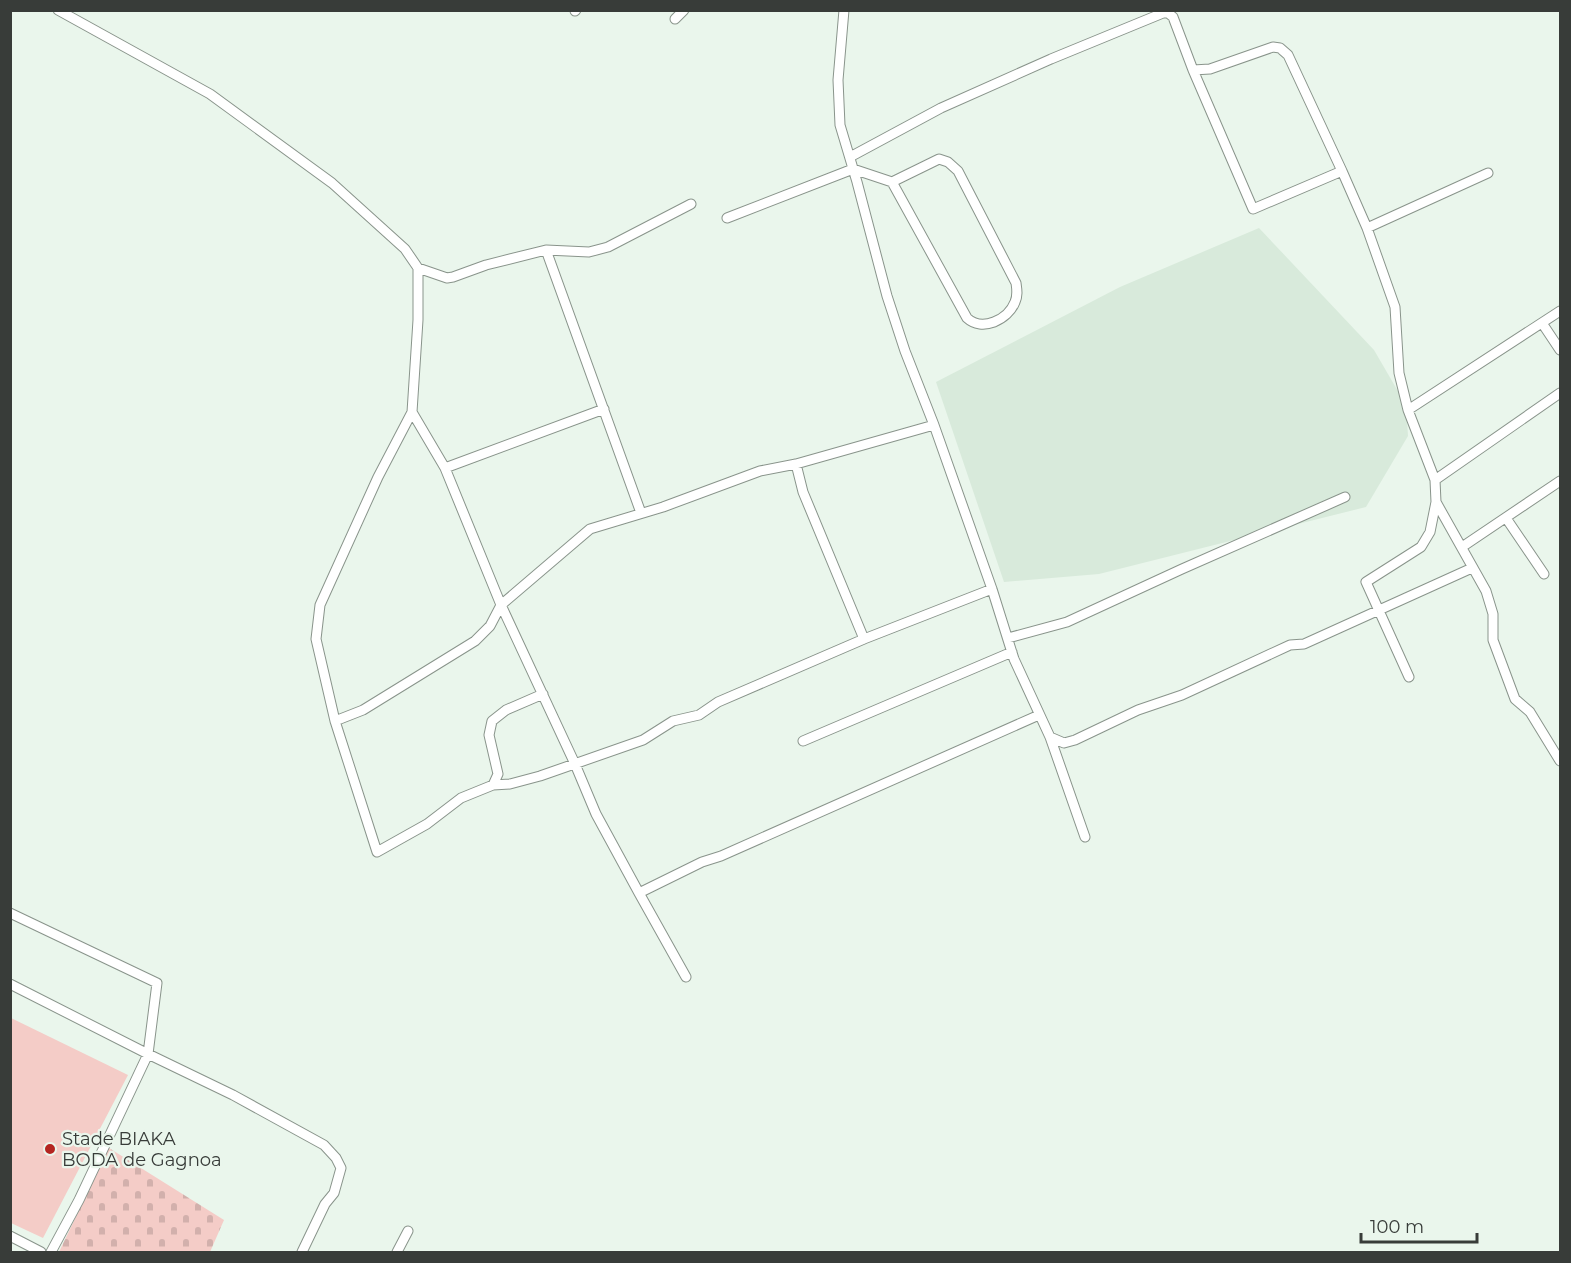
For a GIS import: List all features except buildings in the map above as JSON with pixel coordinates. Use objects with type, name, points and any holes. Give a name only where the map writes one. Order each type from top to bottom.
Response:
[{"type":"street","points":[[58,10],[210,94],[332,183],[405,249],[418,268],[418,321],[412,412],[378,477],[320,605],[315,639],[335,721],[377,852],[427,824],[461,798],[493,785],[510,784],[643,740],[672,721],[699,714],[718,702],[864,639],[992,589]]},
{"type":"street","points":[[675,19],[684,10]]},
{"type":"street","points":[[844,10],[838,80],[840,126],[887,296],[992,589],[1012,652],[1050,737],[1085,837]]},
{"type":"street","points":[[850,158],[941,108],[1051,59],[1163,13],[1168,13],[1173,17],[1193,70],[1253,209],[1342,171]]},
{"type":"street","points":[[1193,70],[1210,69],[1273,47],[1281,48],[1288,55],[1367,228],[1395,307],[1399,373],[1408,410],[1436,480],[1436,502],[1430,532],[1421,547],[1366,582],[1409,678]]},
{"type":"street","points":[[727,218],[853,169],[892,182],[967,318],[984,325],[994,322],[1010,310],[1015,303],[1016,283],[957,171],[948,162],[939,159],[892,182]]},
{"type":"street","points":[[1367,228],[1488,173]]},
{"type":"street","points":[[418,268],[447,278],[486,265],[546,250],[589,252],[608,247],[691,204]]},
{"type":"street","points":[[546,250],[641,513]]},
{"type":"street","points":[[1408,410],[1560,311]]},
{"type":"street","points":[[1542,323],[1560,350]]},
{"type":"street","points":[[1436,480],[1560,393]]},
{"type":"street","points":[[444,468],[604,409]]},
{"type":"street","points":[[412,412],[444,468],[501,605],[596,814],[686,977]]},
{"type":"street","points":[[335,721],[363,710],[475,640],[490,626],[501,605],[590,529],[663,507],[760,471],[796,464],[934,424]]},
{"type":"street","points":[[796,464],[803,492],[864,639]]},
{"type":"street","points":[[1462,547],[1560,481]]},
{"type":"street","points":[[1008,638],[1066,622],[1345,497]]},
{"type":"street","points":[[1436,502],[1486,591],[1493,614],[1493,640],[1515,699],[1530,712],[1560,761]]},
{"type":"street","points":[[1506,518],[1544,574]]},
{"type":"street","points":[[1050,737],[1064,743],[1075,740],[1138,710],[1182,695],[1290,645],[1304,644],[1472,568]]},
{"type":"street","points":[[803,741],[1012,652]]},
{"type":"street","points":[[493,785],[498,774],[489,735],[492,721],[506,710],[543,694]]},
{"type":"street","points":[[639,893],[702,862],[721,856],[1039,715]]},
{"type":"street","points":[[10,913],[157,983],[148,1054],[79,1200],[51,1252]]},
{"type":"street","points":[[10,984],[233,1095],[324,1145],[336,1158],[341,1168],[334,1193],[325,1204],[302,1252]]},
{"type":"street","points":[[397,1252],[408,1231]]},
{"type":"street","points":[[10,1236],[41,1252]]},
{"type":"shaded area","points":[[1259,228],[1374,350],[1406,405],[1408,436],[1366,507],[1099,574],[1004,582],[936,382],[1120,287]]},
{"type":"green space","name":"Stade BIAKA BODA de Gagnoa","points":[[11,1018],[128,1075],[43,1238],[11,1223]]},
{"type":"green space","points":[[109,1148],[224,1220],[210,1252],[59,1252]]},
{"type":"place","name":"Stade BIAKA BODA de Gagnoa","points":[[50,1149]]}]
